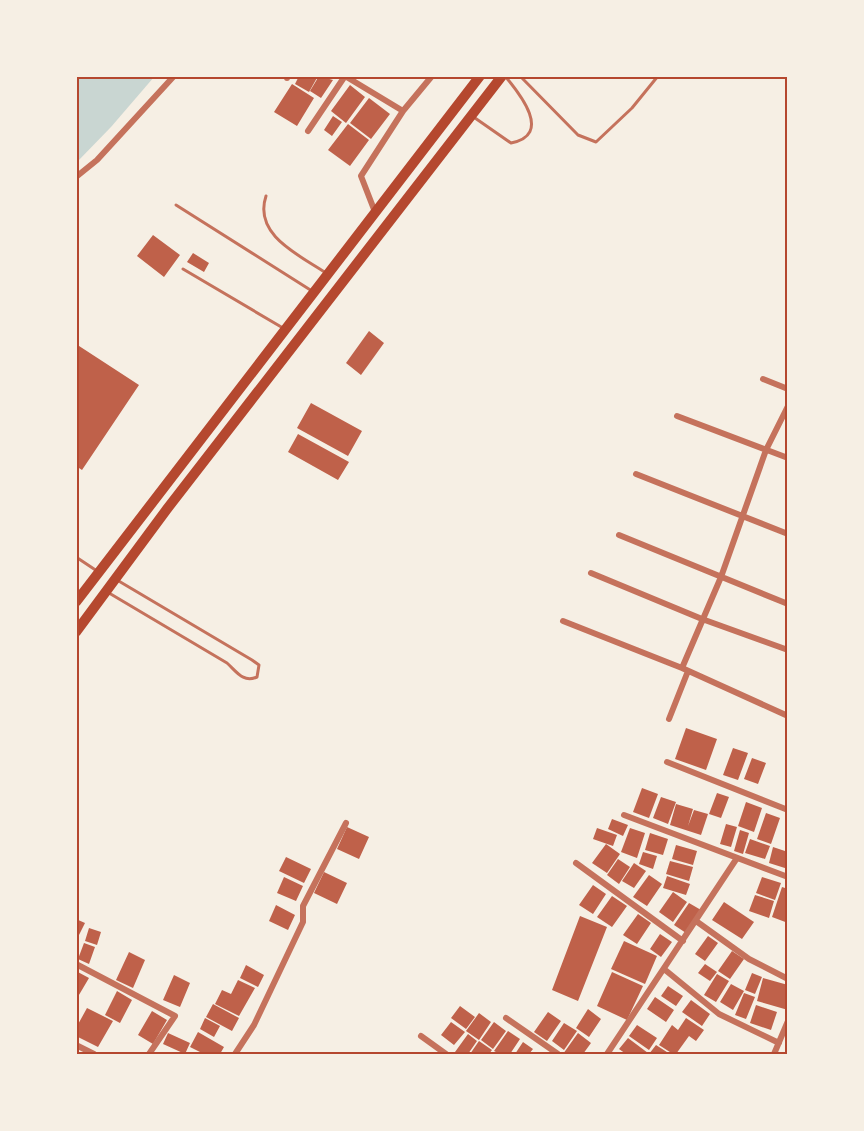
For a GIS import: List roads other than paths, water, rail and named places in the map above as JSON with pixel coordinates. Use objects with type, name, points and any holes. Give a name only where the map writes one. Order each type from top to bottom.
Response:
[{"type":"highway","points":[[77,601],[480,76]]},
{"type":"highway","points":[[76,632],[504,76]]},
{"type":"street","points":[[76,177],[97,160],[174,76]]},
{"type":"street","points":[[308,131],[345,76],[403,111]]},
{"type":"street","points":[[375,212],[361,176],[403,111],[432,76]]},
{"type":"street","points":[[763,379],[788,389]]},
{"type":"street","points":[[669,718],[702,619],[721,577],[766,450],[788,406]]},
{"type":"street","points":[[677,416],[788,458]]},
{"type":"street","points":[[636,474],[788,534]]},
{"type":"street","points":[[619,535],[788,604]]},
{"type":"street","points":[[591,573],[702,619],[788,650]]},
{"type":"street","points":[[563,621],[685,670],[788,716]]},
{"type":"street","points":[[666,762],[788,810]]},
{"type":"street","points":[[624,815],[788,877]]},
{"type":"street","points":[[235,1054],[254,1025],[303,922],[303,906],[346,823]]},
{"type":"street","points":[[607,1054],[737,858]]},
{"type":"street","points":[[576,863],[683,941]]},
{"type":"street","points":[[696,921],[749,959],[788,979]]},
{"type":"street","points":[[76,964],[175,1016],[149,1054]]},
{"type":"street","points":[[664,969],[719,1014],[779,1043]]},
{"type":"street","points":[[506,1018],[558,1054]]},
{"type":"street","points":[[774,1054],[788,1021]]},
{"type":"street","points":[[421,1036],[446,1054]]},
{"type":"street","points":[[76,1045],[94,1054]]},
{"type":"lane","points":[[472,116],[511,143],[521,141],[526,136],[532,122],[530,114],[504,76]]},
{"type":"lane","points":[[520,76],[578,135],[596,142],[632,108],[658,76]]},
{"type":"lane","points":[[266,196],[263,206],[264,223],[272,235],[327,274]]},
{"type":"lane","points":[[176,205],[313,292]]},
{"type":"lane","points":[[183,269],[285,329]]},
{"type":"lane","points":[[76,556],[99,573]]},
{"type":"lane","points":[[106,591],[227,663],[239,676],[245,679],[257,677],[259,665],[252,660],[116,579]]}]
